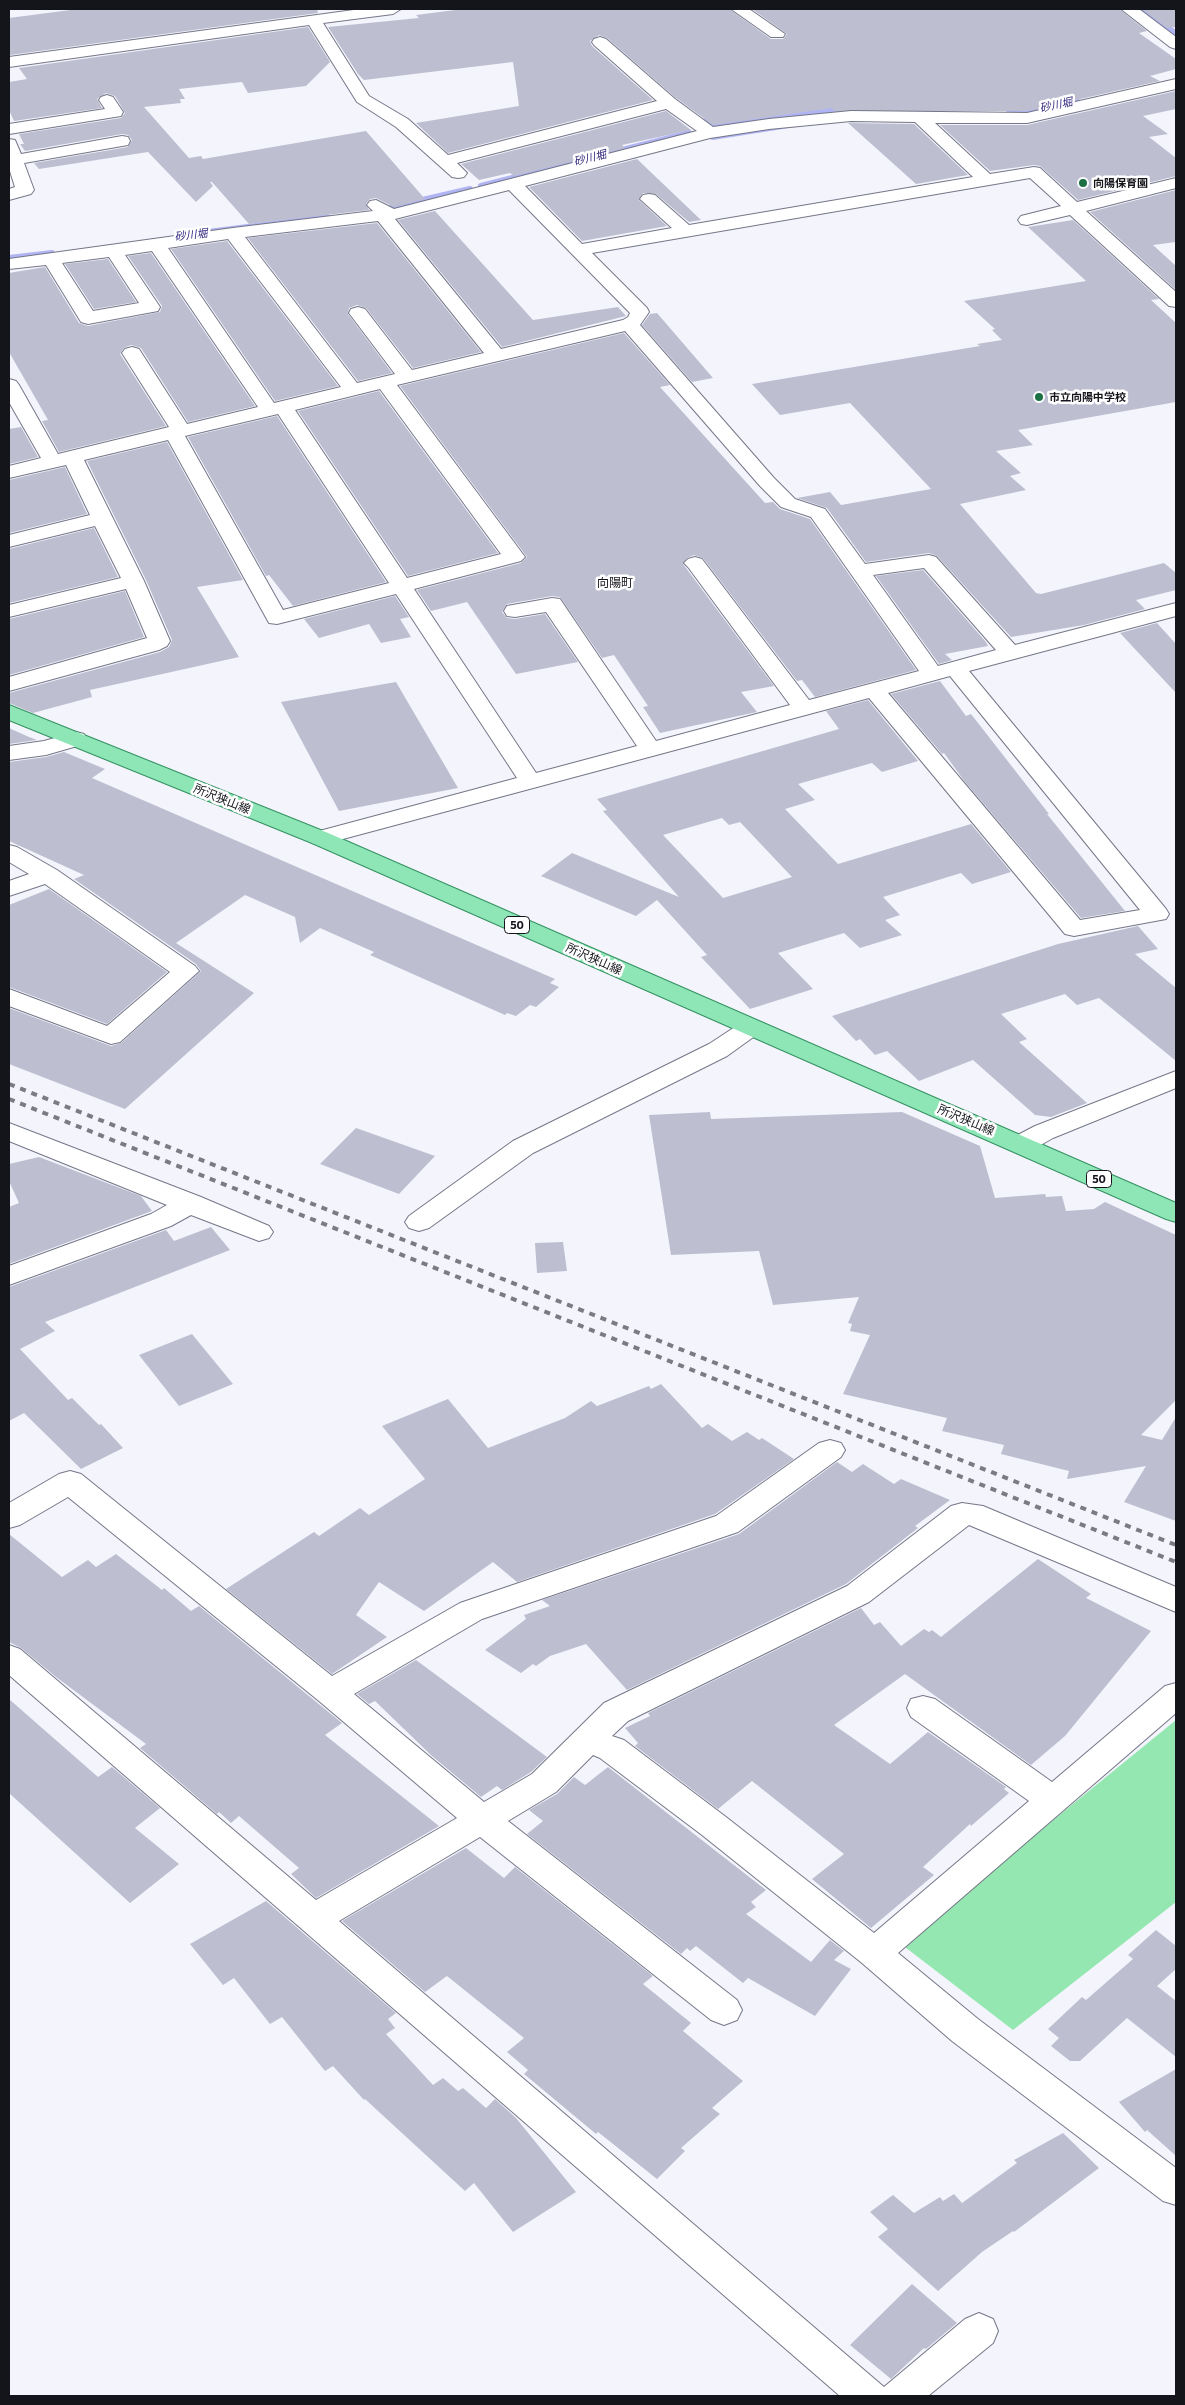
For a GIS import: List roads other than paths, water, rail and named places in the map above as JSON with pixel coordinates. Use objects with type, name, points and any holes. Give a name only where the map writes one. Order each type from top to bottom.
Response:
[{"type":"main road","name":"所沢狭山線","points":[[9,712],[320,838],[1176,1213]]},
{"type":"street","points":[[9,62],[382,9]]},
{"type":"street","points":[[739,9],[777,34]]},
{"type":"street","points":[[1138,10],[1176,44]]},
{"type":"street","points":[[313,20],[363,99],[402,123],[469,182]]},
{"type":"street","points":[[600,42],[670,103],[710,133]]},
{"type":"street","points":[[9,264],[114,251],[233,233],[382,215],[710,133],[769,124],[851,116],[1026,118],[1176,84]]},
{"type":"street","points":[[9,129],[115,112],[107,100]]},
{"type":"street","points":[[444,161],[670,103]]},
{"type":"street","points":[[920,118],[986,180]]},
{"type":"street","points":[[9,195],[25,190],[11,151],[122,141]]},
{"type":"street","points":[[577,250],[1034,172],[1176,302]]},
{"type":"street","points":[[9,472],[495,354],[629,324],[636,320],[640,312],[512,183]]},
{"type":"street","points":[[1028,220],[1176,184]]},
{"type":"street","points":[[371,199],[384,212],[382,215],[495,354]]},
{"type":"street","points":[[650,199],[684,232]]},
{"type":"street","points":[[233,233],[352,389]]},
{"type":"street","points":[[157,245],[276,407],[402,587],[530,781]]},
{"type":"street","points":[[51,259],[88,318],[151,307],[114,251]]},
{"type":"street","points":[[358,313],[407,376]]},
{"type":"street","points":[[629,324],[784,500],[818,513],[932,673]]},
{"type":"street","points":[[132,353],[177,431],[278,618],[514,557],[384,381]]},
{"type":"street","points":[[9,385],[102,518],[158,638],[156,643],[9,684]]},
{"type":"street","points":[[9,541],[102,518]]},
{"type":"street","points":[[859,571],[930,561],[1010,652]]},
{"type":"street","points":[[695,563],[802,708]]},
{"type":"street","points":[[9,611],[133,581]]},
{"type":"street","points":[[515,611],[552,604],[650,749]]},
{"type":"street","points":[[320,838],[1176,609]]},
{"type":"street","points":[[873,689],[1074,929],[1157,914],[954,667]]},
{"type":"street","points":[[9,753],[46,748],[76,739]]},
{"type":"street","points":[[9,852],[48,875],[186,971],[111,1036],[9,997]]},
{"type":"street","points":[[9,889],[48,875]]},
{"type":"street","points":[[419,1222],[523,1147],[718,1050],[750,1028]]},
{"type":"street","points":[[1022,1144],[1044,1132],[1176,1079]]},
{"type":"street","points":[[9,1131],[259,1232]]},
{"type":"street","points":[[9,1276],[161,1220],[191,1203]]},
{"type":"street","points":[[330,1692],[471,1611],[727,1524],[830,1450]]},
{"type":"street","points":[[9,1517],[70,1482],[330,1692],[483,1820],[724,2010]]},
{"type":"street","points":[[313,1919],[544,1784],[587,1741],[596,1729],[616,1712],[858,1594],[962,1514],[972,1514],[1176,1600]]},
{"type":"street","points":[[9,1657],[868,2396]]},
{"type":"street","points":[[874,1953],[1176,1695]]},
{"type":"street","points":[[923,1708],[1052,1800]]},
{"type":"street","points":[[587,1741],[612,1749],[714,1826],[874,1953],[965,2030],[1176,2189]]},
{"type":"street","points":[[899,2396],[979,2331]]},
{"type":"waterway","name":"砂川堀","points":[[1141,9],[1176,34]]},
{"type":"waterway","name":"砂川堀","points":[[1008,114],[1078,102]]},
{"type":"waterway","name":"砂川堀","points":[[713,128],[832,111]]},
{"type":"waterway","name":"砂川堀","points":[[481,186],[689,133]]},
{"type":"waterway","name":"砂川堀","points":[[392,207],[470,189]]},
{"type":"waterway","name":"砂川堀","points":[[200,233],[327,217]]},
{"type":"waterway","name":"砂川堀","points":[[9,258],[52,253]]},
{"type":"railway","points":[[9,1084],[1176,1545]]},
{"type":"railway","points":[[9,1099],[1176,1562]]},
{"type":"place","name":"向陽保育園","points":[[1083,183]]},
{"type":"place","name":"市立向陽中学校","points":[[1039,397]]},
{"type":"district","name":"向陽町","points":[[615,583]]}]
